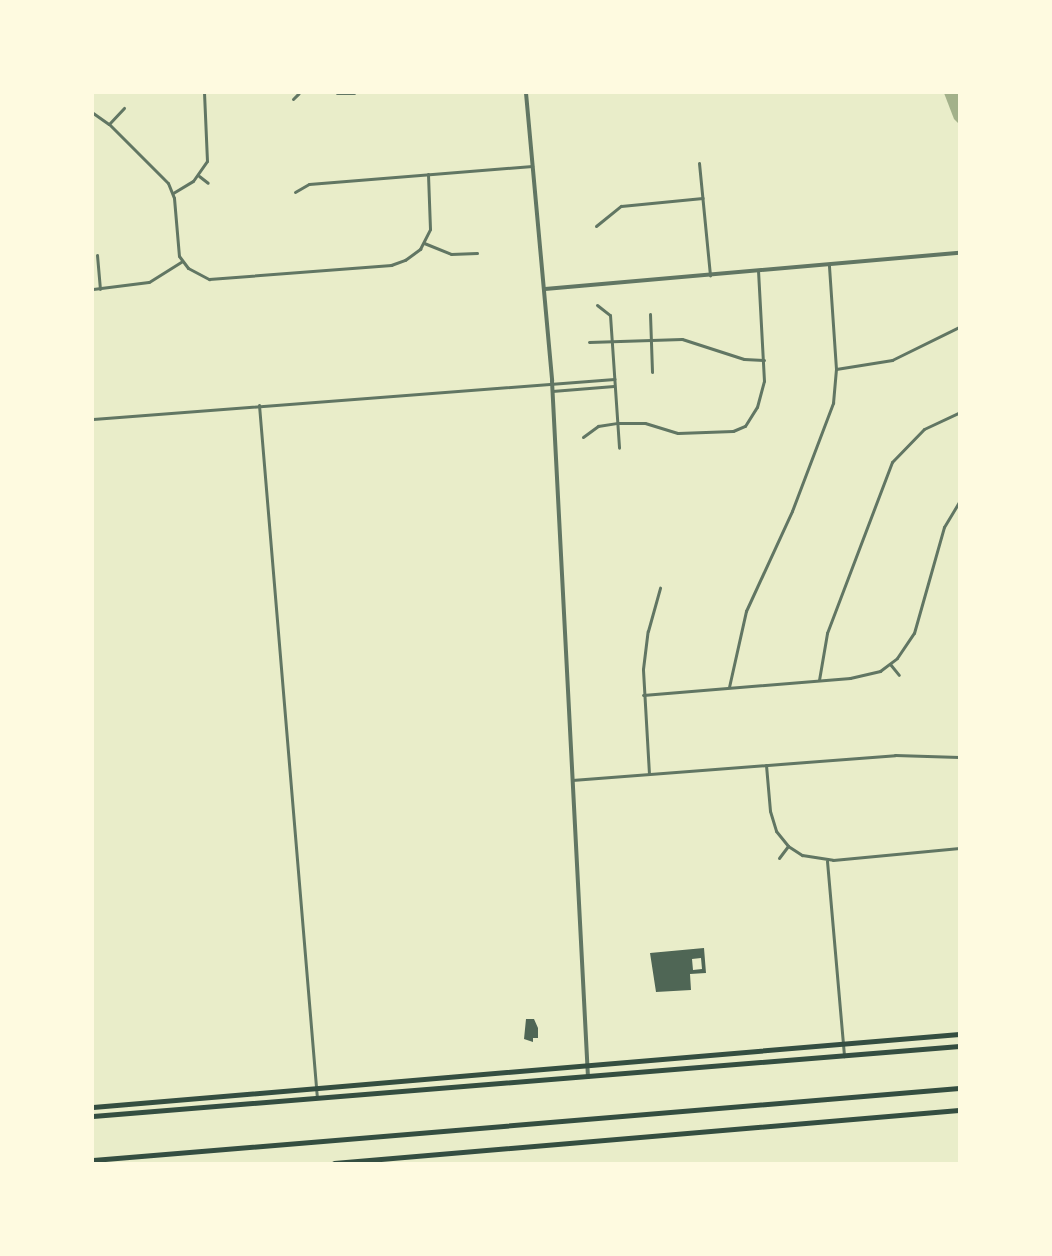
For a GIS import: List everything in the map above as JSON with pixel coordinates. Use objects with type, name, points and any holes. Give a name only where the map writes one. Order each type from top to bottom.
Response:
[{"type":"highway","points":[[93,1160],[959,1088]]},
{"type":"highway","points":[[334,1163],[959,1110]]},
{"type":"main road","points":[[93,1107],[959,1034]]},
{"type":"main road","points":[[93,1116],[959,1046]]},
{"type":"street","points":[[172,193],[199,176],[209,153],[204,93]]},
{"type":"street","points":[[294,99],[299,93]]},
{"type":"street","points":[[336,93],[354,93]]},
{"type":"street","points":[[526,93],[552,381],[588,1077]]},
{"type":"street","points":[[109,124],[124,108]]},
{"type":"street","points":[[93,113],[109,124],[162,175],[172,193],[175,243],[182,261],[201,276],[222,280],[390,265],[414,254],[424,243],[430,221],[428,174]]},
{"type":"street","points":[[699,163],[710,275]]},
{"type":"street","points":[[295,192],[309,184],[533,165]]},
{"type":"street","points":[[199,176],[208,183]]},
{"type":"street","points":[[596,226],[608,213],[621,206],[703,198]]},
{"type":"street","points":[[424,243],[441,252],[477,253]]},
{"type":"street","points":[[545,289],[959,253]]},
{"type":"street","points":[[97,255],[100,289]]},
{"type":"street","points":[[93,289],[149,282],[182,261]]},
{"type":"street","points":[[729,687],[746,611],[824,433],[833,403],[836,369],[829,265]]},
{"type":"street","points":[[583,436],[598,426],[618,423],[645,423],[678,433],[739,429],[757,407],[764,360],[758,271]]},
{"type":"street","points":[[597,305],[610,315],[619,448]]},
{"type":"street","points":[[650,314],[653,340],[652,372]]},
{"type":"street","points":[[836,369],[885,363],[959,327]]},
{"type":"street","points":[[589,342],[612,344],[682,339],[744,359],[764,360]]},
{"type":"street","points":[[93,418],[552,381],[614,379]]},
{"type":"street","points":[[552,391],[614,386]]},
{"type":"street","points":[[259,405],[317,1098]]},
{"type":"street","points":[[819,680],[828,633],[892,462],[924,429],[959,413]]},
{"type":"street","points":[[643,695],[864,676],[890,664],[914,633],[944,527],[959,502]]},
{"type":"street","points":[[649,774],[643,695],[648,630],[660,588]]},
{"type":"street","points":[[890,664],[899,675]]},
{"type":"street","points":[[572,780],[895,754],[959,757]]},
{"type":"street","points":[[766,765],[770,811],[776,831],[788,846],[802,855],[827,860],[959,848]]},
{"type":"street","points":[[780,858],[788,846]]},
{"type":"street","points":[[827,860],[844,1056]]},
{"type":"shaded area","points":[[944,93],[959,93],[959,124],[954,119]]},
{"type":"building","points":[[704,948],[706,973],[690,974],[691,990],[656,992],[650,953]],"holes":[[[701,958],[702,969],[693,970],[692,959]]]},
{"type":"building","points":[[526,1019],[534,1019],[538,1028],[538,1038],[533,1038],[533,1042],[524,1039]]}]
